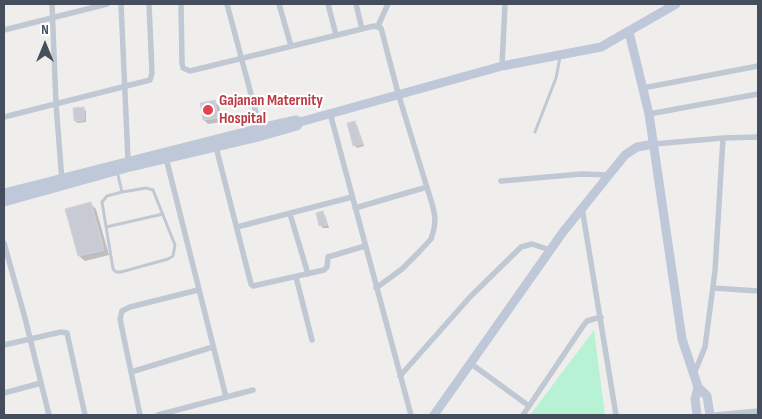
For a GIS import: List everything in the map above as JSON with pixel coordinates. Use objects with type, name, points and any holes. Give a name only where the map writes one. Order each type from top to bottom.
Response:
[{"type":"main road","points":[[4,193],[117,171],[216,147],[297,126],[300,122],[330,113],[502,66],[601,47],[676,4]]},
{"type":"main road","points":[[629,32],[649,114],[682,339],[698,388],[695,399],[697,415]]},
{"type":"main road","points":[[4,202],[128,160],[296,120],[300,122]]},
{"type":"main road","points":[[434,415],[550,250],[582,208],[630,150],[654,144]]},
{"type":"main road","points":[[698,388],[707,396],[710,415]]},
{"type":"street","points":[[52,4],[56,104],[62,182]]},
{"type":"street","points":[[4,30],[107,4]]},
{"type":"street","points":[[121,4],[128,160]]},
{"type":"street","points":[[4,117],[146,82],[151,77],[149,4]]},
{"type":"street","points":[[181,4],[183,68],[190,71],[378,26]]},
{"type":"street","points":[[227,4],[260,128]]},
{"type":"street","points":[[280,4],[291,46]]},
{"type":"street","points":[[328,4],[336,35]]},
{"type":"street","points":[[356,4],[362,29]]},
{"type":"street","points":[[378,26],[388,4]]},
{"type":"street","points":[[502,66],[505,4]]},
{"type":"street","points":[[376,288],[402,269],[431,239],[435,218],[398,94],[384,33],[378,26]]},
{"type":"street","points":[[643,88],[758,66]]},
{"type":"street","points":[[649,114],[758,94]]},
{"type":"street","points":[[330,113],[411,415]]},
{"type":"street","points":[[654,144],[758,137]]},
{"type":"street","points":[[694,374],[705,347],[713,288],[723,138]]},
{"type":"street","points":[[216,147],[252,286],[326,269],[327,259],[330,256],[365,246]]},
{"type":"street","points":[[166,158],[226,397]]},
{"type":"street","points":[[501,181],[582,174],[609,175]]},
{"type":"street","points":[[355,208],[427,187]]},
{"type":"street","points":[[237,227],[352,197]]},
{"type":"street","points":[[582,208],[616,415]]},
{"type":"street","points":[[290,214],[308,274]]},
{"type":"street","points":[[4,243],[49,415]]},
{"type":"street","points":[[400,376],[470,297],[521,247],[532,244],[550,250]]},
{"type":"street","points":[[296,277],[312,340]]},
{"type":"street","points":[[713,288],[758,291]]},
{"type":"street","points":[[140,415],[120,318],[122,311],[130,306],[198,290]]},
{"type":"street","points":[[523,415],[583,326],[588,321],[601,317]]},
{"type":"street","points":[[4,344],[61,332],[67,333],[85,415]]},
{"type":"street","points":[[130,372],[213,347]]},
{"type":"street","points":[[470,363],[529,406]]},
{"type":"street","points":[[4,393],[41,383]]},
{"type":"street","points":[[158,415],[253,390]]},
{"type":"street","points":[[716,415],[758,411]]},
{"type":"lane","points":[[535,132],[556,78],[560,55]]},
{"type":"lane","points":[[117,171],[122,192]]},
{"type":"lane","points":[[146,188],[153,190],[175,245],[173,256],[168,259],[116,272],[102,202],[107,196],[122,192],[146,188]]},
{"type":"lane","points":[[106,227],[163,214]]},
{"type":"green space","points":[[594,330],[605,415],[530,415]]},
{"type":"building","points":[[215,100],[218,118],[203,120],[200,103]]},
{"type":"building","points":[[84,107],[84,120],[74,121],[73,108]]},
{"type":"building","points":[[355,121],[362,144],[353,146],[347,123]]},
{"type":"building","points":[[91,202],[104,250],[78,256],[65,209]]},
{"type":"building","points":[[323,211],[327,225],[319,226],[316,213]]},
{"type":"place","name":"Gajanan Maternity Hospital","points":[[208,110]]}]
